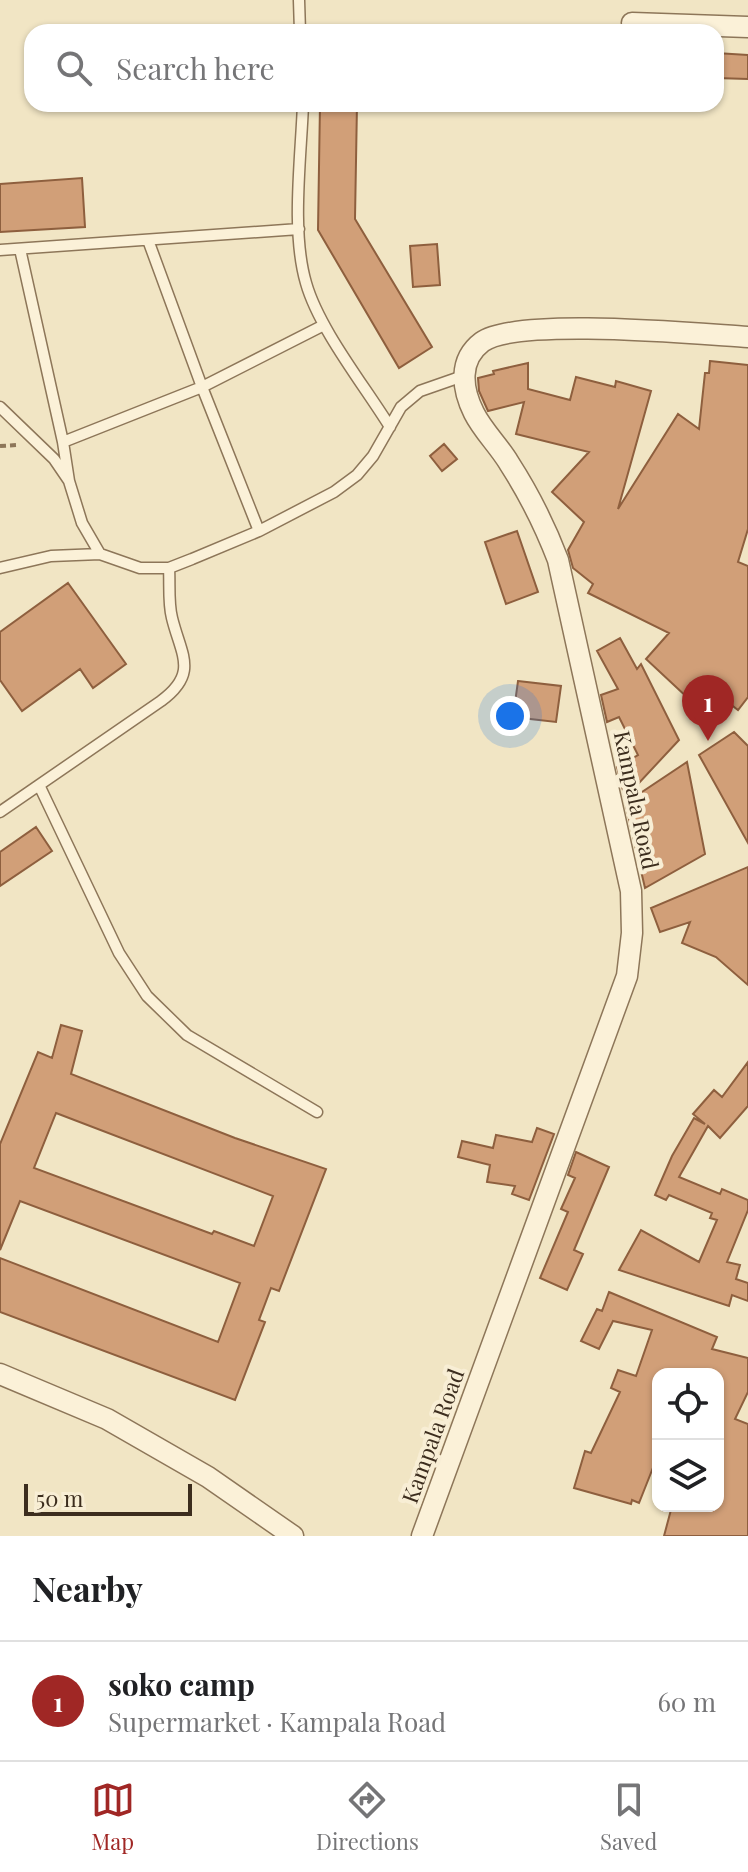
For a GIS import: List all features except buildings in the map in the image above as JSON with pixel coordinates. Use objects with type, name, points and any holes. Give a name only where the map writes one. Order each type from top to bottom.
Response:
[{"type":"street","points":[[632,23],[661,24]]},
{"type":"street","points":[[724,26],[748,27]]},
{"type":"street","points":[[463,376],[463,367],[483,341],[513,330],[607,329],[748,337]]},
{"type":"street","name":"Kampala Road","points":[[422,1536],[627,976],[632,933],[631,891],[558,560],[545,525],[474,412],[463,376]]},
{"type":"street","points":[[0,1374],[107,1419],[208,1477],[293,1536]]},
{"type":"lane","points":[[299,0],[300,24]]},
{"type":"lane","points":[[303,112],[299,229],[305,281],[324,325],[390,427]]},
{"type":"lane","points":[[0,250],[299,229]]},
{"type":"lane","points":[[148,240],[259,531]]},
{"type":"lane","points":[[20,249],[69,481],[82,523],[100,554]]},
{"type":"lane","points":[[63,442],[202,387],[324,325]]},
{"type":"lane","points":[[0,568],[51,556],[100,554],[140,568],[169,568],[259,531],[334,492],[357,475],[373,456],[401,407],[420,391],[463,376]]},
{"type":"lane","points":[[0,407],[54,459],[69,481]]},
{"type":"lane","points":[[0,812],[174,692],[182,680],[185,663],[171,616],[169,568]]},
{"type":"lane","points":[[39,785],[119,953],[147,996],[187,1035],[317,1112]]},
{"type":"place","name":"soko camp","points":[[708,741]]}]
